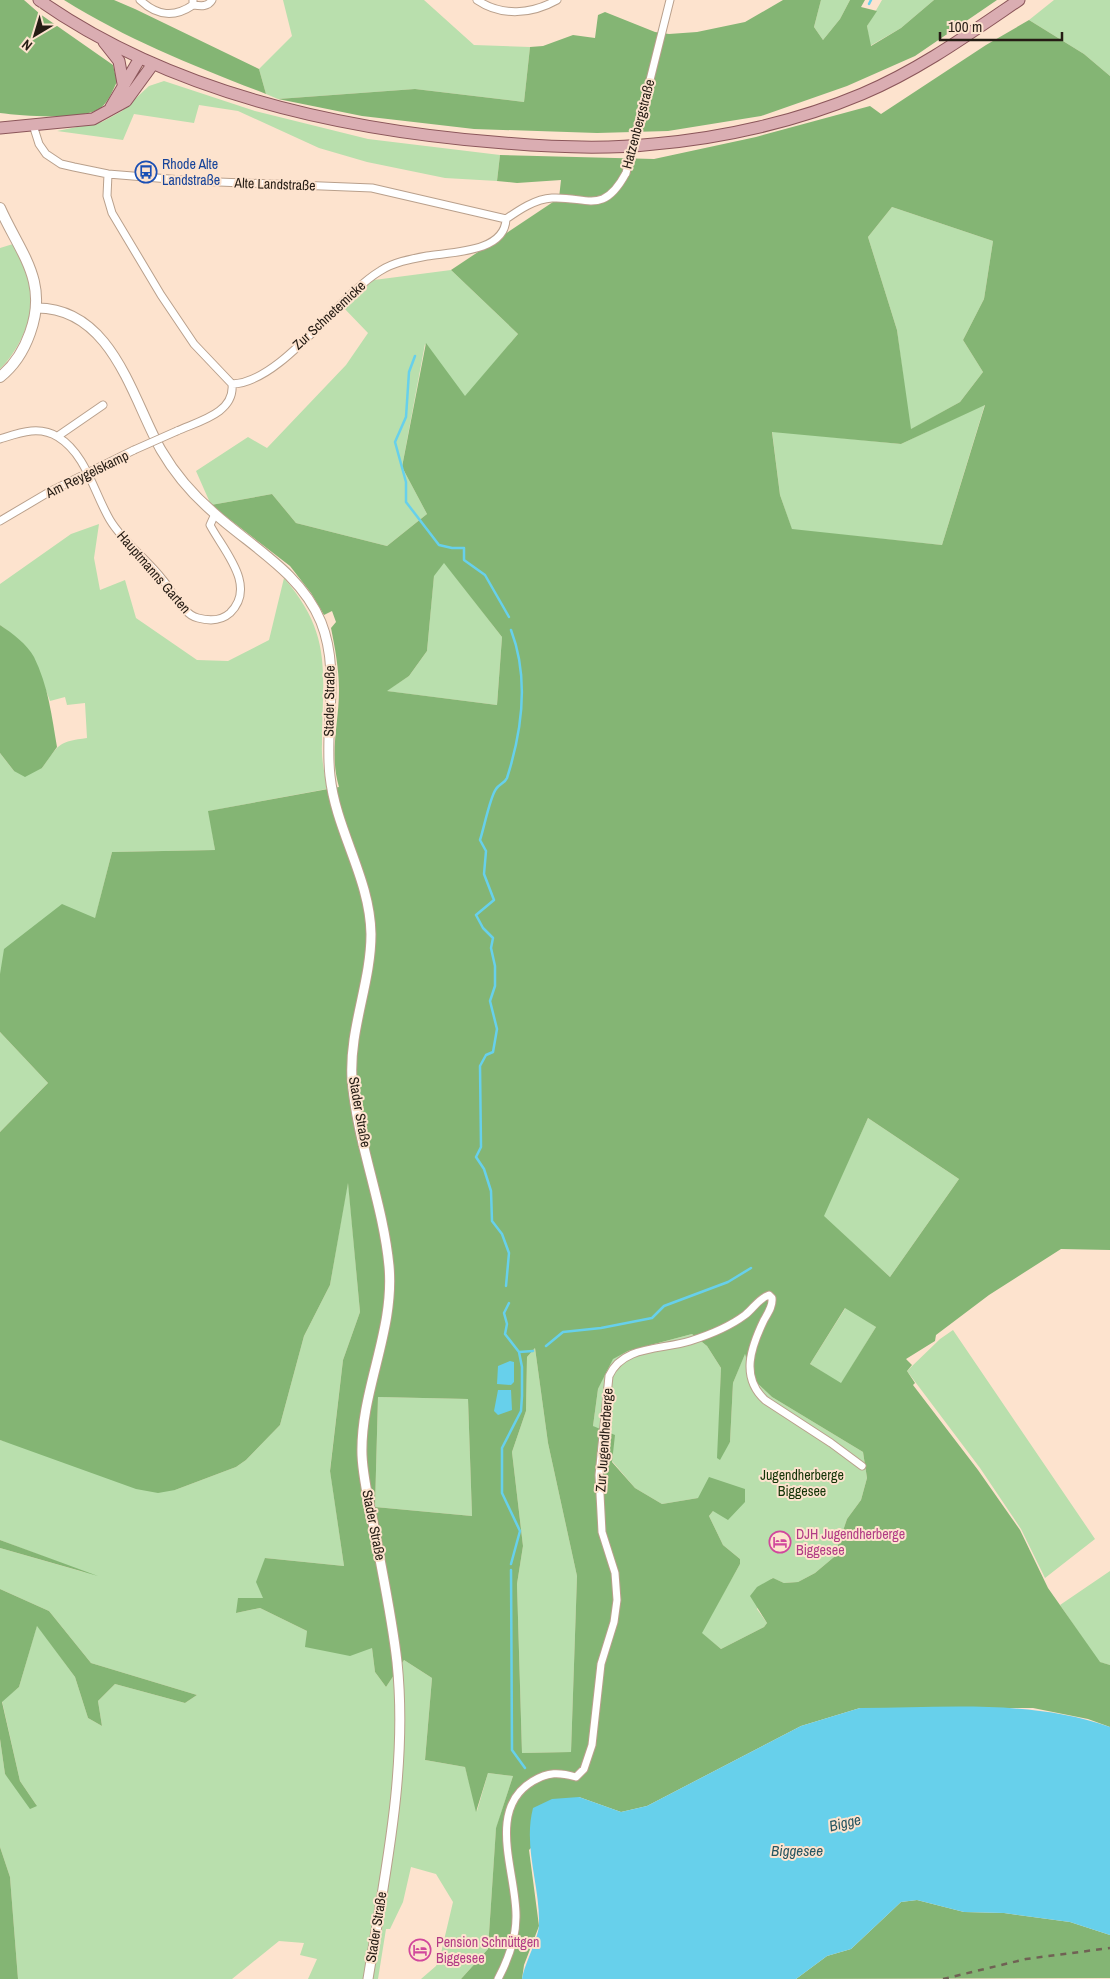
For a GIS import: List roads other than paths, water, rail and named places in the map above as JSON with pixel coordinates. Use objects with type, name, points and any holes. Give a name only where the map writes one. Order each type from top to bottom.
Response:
[{"type":"main road","points":[[39,0],[101,39],[140,58],[242,96],[370,127],[452,139],[578,147],[654,144],[769,124],[862,94],[952,46],[1019,0]]},
{"type":"main road","points":[[101,39],[119,61],[124,89]]},
{"type":"main road","points":[[107,113],[124,89],[140,58]]},
{"type":"main road","points":[[0,128],[83,121],[107,113],[126,100],[153,64]]},
{"type":"main road","points":[[0,208],[28,260],[35,280],[37,308],[34,323],[23,349],[0,377]]},
{"type":"street","points":[[140,0],[147,7],[161,14],[173,15],[193,3],[204,6],[210,4],[212,0]]},
{"type":"street","points":[[477,0],[486,6],[502,12],[540,9],[557,0]]},
{"type":"street","name":"Hatzenbergstraße","points":[[506,219],[520,209],[549,198],[598,201],[616,189],[626,172],[670,0]]},
{"type":"street","name":"Alte Landstraße","points":[[33,125],[42,150],[56,161],[108,174],[194,181],[372,188],[506,219]]},
{"type":"street","points":[[108,174],[107,196],[112,213],[161,295],[189,336],[232,384]]},
{"type":"street","name":"Zur Schnetemicke","points":[[232,384],[250,382],[277,363],[316,330],[344,298],[381,270],[401,261],[479,248],[500,235],[506,228],[506,219]]},
{"type":"street","name":"Stader Straße","points":[[37,308],[49,308],[77,320],[96,332],[111,350],[161,449],[185,483],[215,514],[286,571],[302,589],[321,623],[331,660],[332,689],[328,759],[332,788],[362,878],[370,921],[370,954],[354,1033],[352,1076],[355,1105],[384,1233],[390,1281],[386,1322],[364,1410],[362,1460],[397,1660],[400,1723],[394,1812],[368,1979]]},
{"type":"street","name":"Am Reygelskamp","points":[[0,522],[49,492],[134,450],[221,411],[231,398],[232,384]]},
{"type":"street","points":[[58,436],[103,405]]},
{"type":"street","points":[[0,439],[31,430],[42,430],[58,436],[69,446],[88,473]]},
{"type":"street","name":"Hauptmanns Garten","points":[[88,473],[110,521],[162,578],[188,612],[192,616],[206,620],[222,619],[228,615],[236,605],[240,594],[240,577],[210,525],[215,514]]},
{"type":"street","name":"Zur Jugendherberge","points":[[498,1979],[512,1944],[516,1919],[516,1896],[506,1833],[507,1816],[512,1803],[529,1783],[551,1772],[576,1777],[584,1768],[592,1745],[601,1664],[614,1622],[617,1600],[615,1573],[602,1532],[599,1475],[609,1376],[613,1366],[630,1354],[689,1342],[726,1327],[746,1315],[762,1298],[768,1296],[772,1298],[772,1304],[763,1322],[749,1365],[751,1381],[756,1392],[862,1466]]},
{"type":"water","points":[[510,1361],[514,1362],[514,1382],[511,1385],[497,1384],[498,1366]]},
{"type":"water","points":[[498,1390],[511,1390],[512,1410],[498,1415],[494,1411]]},
{"type":"water","name":"Biggesee","points":[[986,1707],[1018,1709],[1080,1718],[1110,1727],[1110,1935],[1070,1922],[1004,1913],[964,1912],[917,1900],[901,1902],[851,1949],[827,1956],[796,1979],[522,1979],[537,1936],[539,1924],[539,1909],[530,1837],[533,1808],[552,1799],[579,1797],[621,1812],[647,1806],[801,1726],[860,1708]]},
{"type":"waterway","points":[[869,4],[871,0]]},
{"type":"waterway","points":[[415,356],[409,372],[406,417],[395,442],[406,482],[406,502],[439,545],[464,548],[464,560],[485,575],[509,617]]},
{"type":"waterway","points":[[506,1286],[509,1253],[502,1234],[492,1221],[491,1191],[484,1169],[476,1157],[481,1147],[480,1066],[486,1055],[493,1052],[497,1029],[490,1001],[495,986],[495,966],[491,948],[493,938],[483,928],[476,915],[494,900],[484,874],[486,851],[480,840],[494,793],[497,787],[507,778],[520,723],[522,685],[517,648],[511,630]]},
{"type":"waterway","points":[[546,1346],[563,1332],[601,1328],[652,1318],[664,1306],[728,1282],[751,1268]]},
{"type":"waterway","points":[[509,1303],[504,1313],[507,1324],[505,1334],[519,1352],[522,1367],[521,1411],[502,1448],[502,1493],[520,1531],[511,1564]]},
{"type":"waterway","points":[[519,1352],[533,1351]]},
{"type":"waterway","points":[[511,1570],[512,1750],[525,1768]]},
{"type":"railway","points":[[943,1979],[1026,1959],[1110,1948]]},
{"type":"place","name":"Rhode Alte Landstraße","points":[[146,172]]},
{"type":"place","name":"DJH Jugendherberge Biggesee","points":[[780,1542]]},
{"type":"place","name":"Pension Schnüttgen Biggesee","points":[[420,1950]]},
{"type":"park label","name":"Jugendherberge Biggesee","points":[[802,1484]]},
{"type":"water label","name":"Bigge","points":[[845,1823]]}]
